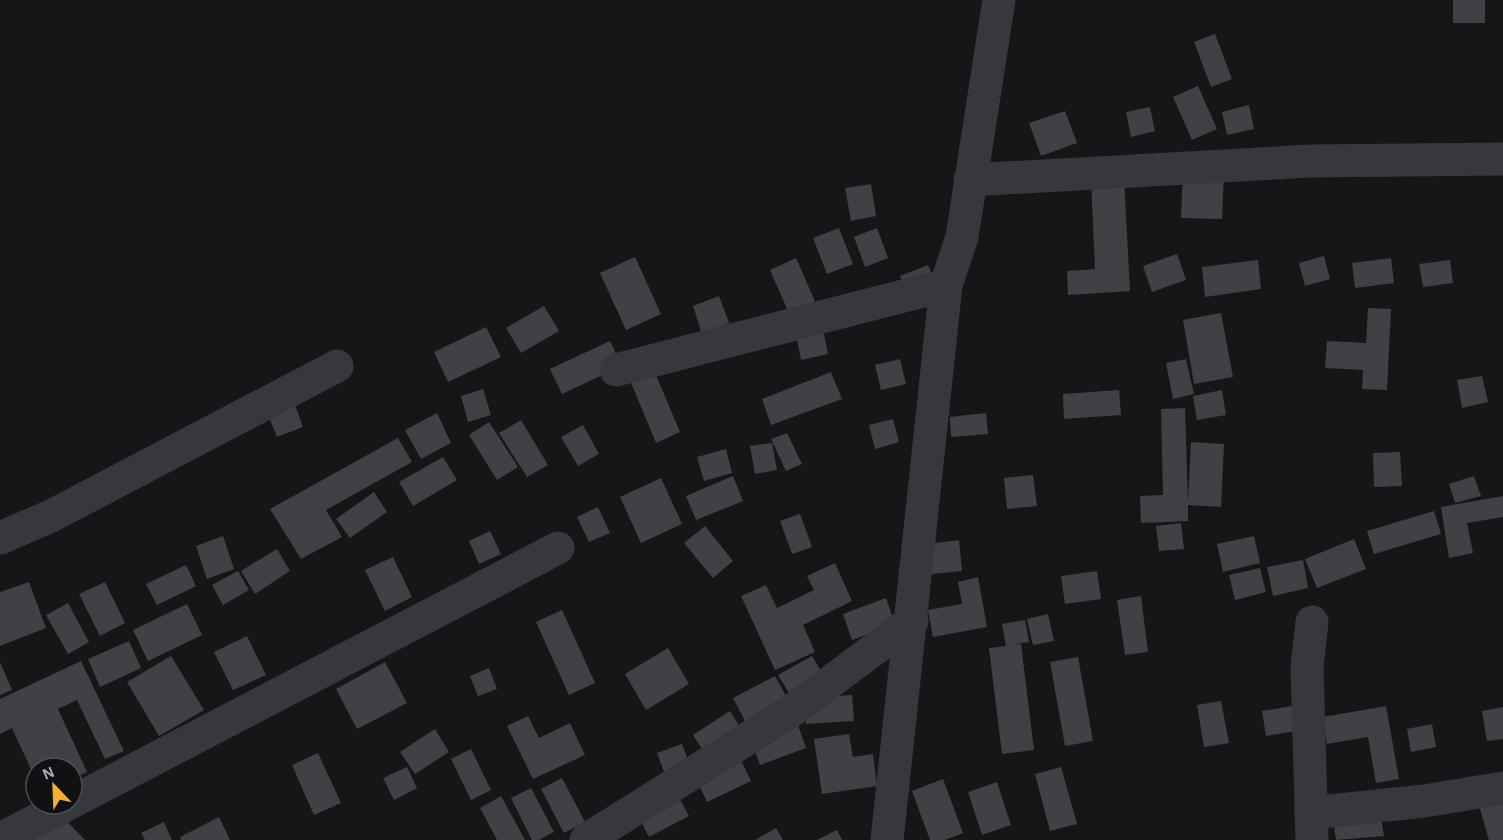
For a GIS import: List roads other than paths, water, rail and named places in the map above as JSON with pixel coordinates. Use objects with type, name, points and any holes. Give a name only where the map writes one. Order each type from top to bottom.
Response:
[{"type":"street","points":[[887,840],[946,285],[962,237],[999,0]]},
{"type":"street","points":[[970,180],[1311,161],[1503,159]]},
{"type":"street","points":[[616,370],[946,285]]},
{"type":"street","points":[[0,538],[51,516],[337,366]]},
{"type":"street","points":[[84,796],[558,548]]},
{"type":"street","points":[[586,840],[790,712],[912,621]]},
{"type":"street","points":[[1312,621],[1307,667],[1312,826],[1424,801],[1503,788]]},
{"type":"street","points":[[0,840],[45,816]]}]
